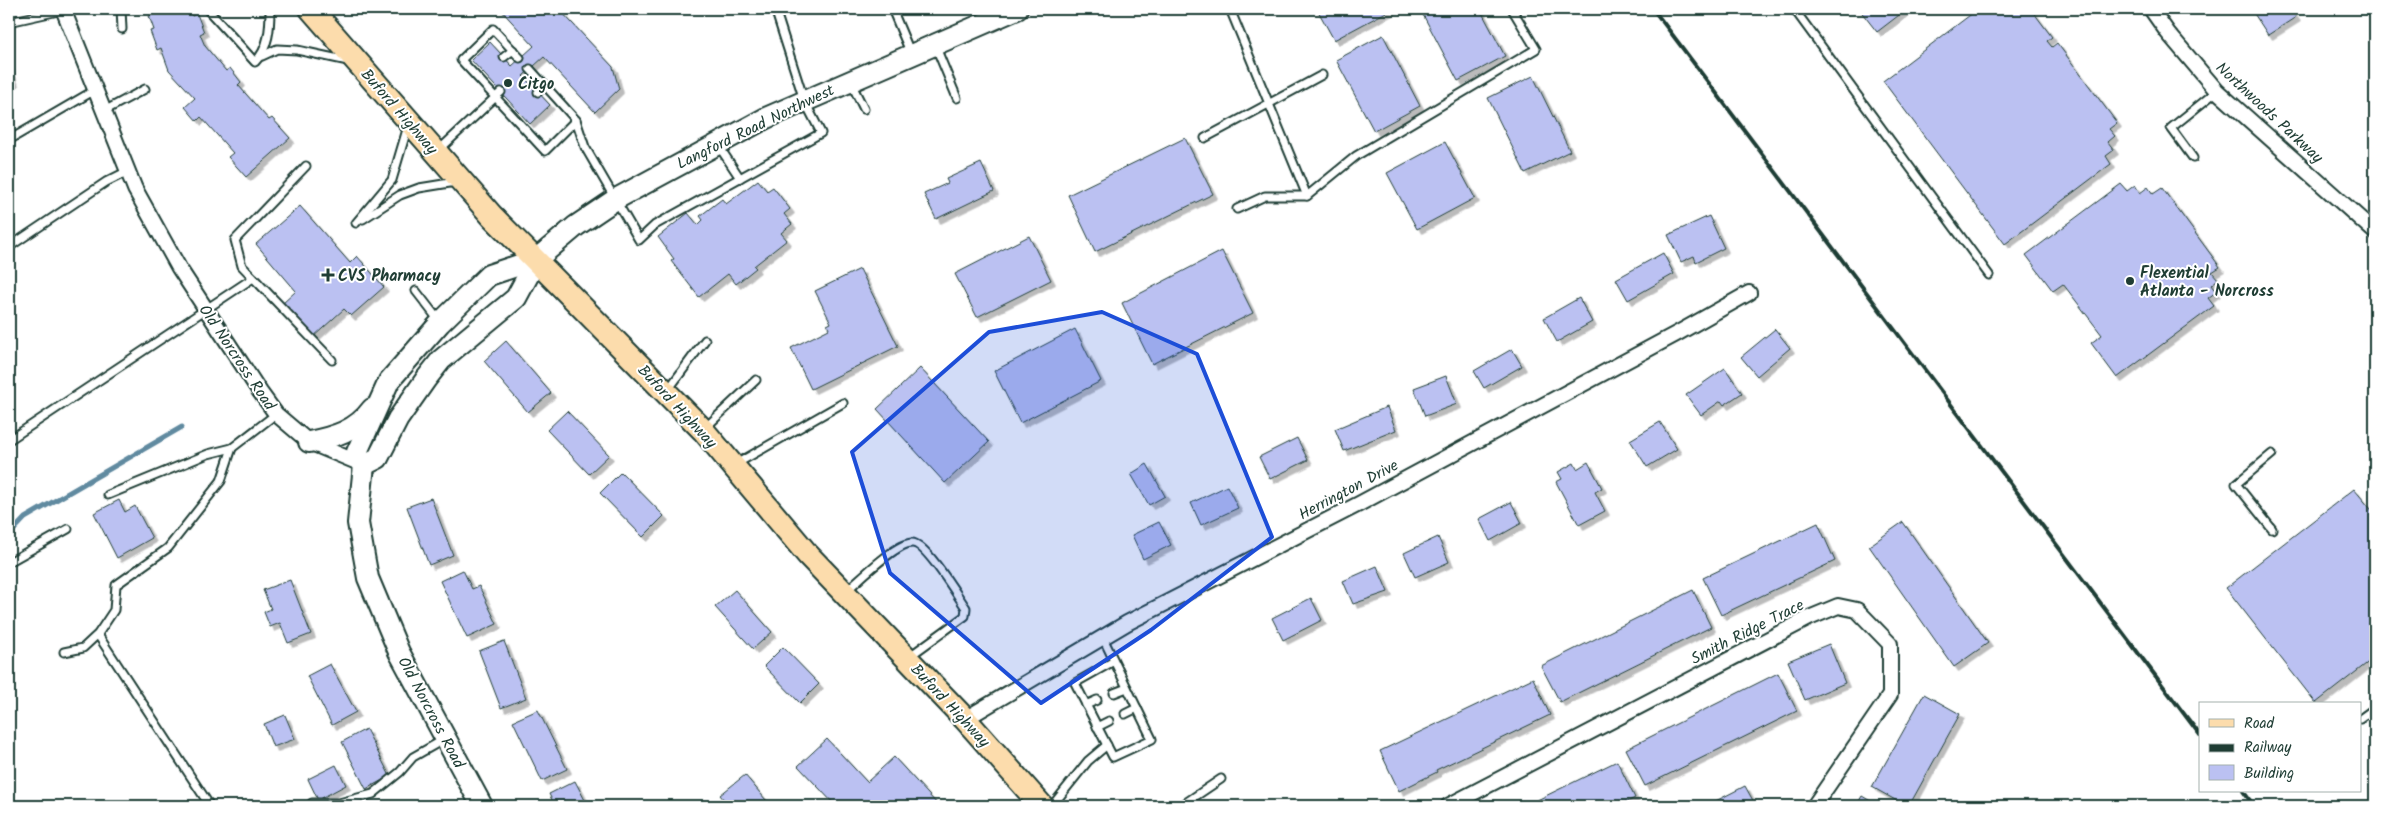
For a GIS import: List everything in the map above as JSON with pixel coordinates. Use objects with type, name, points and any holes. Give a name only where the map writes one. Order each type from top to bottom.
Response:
[{"type":"main road","name":"Buford Highway","points":[[310,9],[492,216],[537,259],[667,392],[734,466],[808,555],[965,718],[1042,806]]},
{"type":"street","name":"Old Norcross Road","points":[[63,9],[135,189],[206,309],[276,414],[309,442],[364,465],[358,524],[368,578],[400,652],[482,806]]},
{"type":"street","name":"Langford Road Northwest","points":[[537,259],[489,275],[440,323],[389,381],[380,397],[357,452],[364,465],[378,458],[398,419],[441,360],[516,298],[537,259],[576,226],[616,199],[766,118],[1017,9]]},
{"type":"street","name":"Northwoods Parkway","points":[[2151,9],[2168,33],[2217,91],[2375,232]]},
{"type":"street","name":"Herrington Drive","points":[[965,718],[1103,638],[1587,382],[1749,293]]},
{"type":"street","points":[[309,442],[339,436],[364,420],[380,397]]},
{"type":"street","name":"Smith Ridge Trace","points":[[1448,806],[1809,618],[1838,606],[1857,610],[1890,644],[1890,695],[1814,806]]},
{"type":"lane","points":[[9,22],[63,9]]},
{"type":"lane","points":[[121,9],[122,29]]},
{"type":"lane","points":[[207,9],[255,62],[261,56],[277,49],[320,53],[359,64]]},
{"type":"lane","points":[[261,56],[270,28],[270,9]]},
{"type":"lane","points":[[530,69],[576,120],[585,147],[639,240],[655,225],[821,133],[804,100],[775,9]]},
{"type":"lane","points":[[892,9],[911,55]]},
{"type":"lane","points":[[1230,9],[1307,196]]},
{"type":"lane","points":[[1237,209],[1265,196],[1307,196],[1356,156],[1536,49],[1512,9]]},
{"type":"lane","points":[[1794,9],[1990,275]]},
{"type":"lane","points":[[520,58],[493,29],[461,60],[498,95],[545,151],[576,120]]},
{"type":"lane","points":[[935,45],[957,98]]},
{"type":"lane","points":[[504,57],[512,50]]},
{"type":"lane","points":[[1205,138],[1322,75]]},
{"type":"lane","points":[[850,81],[864,109]]},
{"type":"lane","points":[[538,92],[544,85]]},
{"type":"lane","points":[[104,111],[145,89]]},
{"type":"lane","points":[[9,140],[95,90]]},
{"type":"lane","points":[[2193,158],[2171,128],[2217,91]]},
{"type":"lane","points":[[436,152],[498,95]]},
{"type":"lane","points":[[409,121],[392,180],[356,223],[400,195],[418,188],[462,181]]},
{"type":"lane","points":[[717,144],[740,178]]},
{"type":"lane","points":[[306,166],[235,240],[242,266],[332,360]]},
{"type":"lane","points":[[9,247],[106,182],[128,171]]},
{"type":"lane","points":[[9,440],[253,278]]},
{"type":"lane","points":[[416,291],[440,323]]},
{"type":"lane","points":[[667,392],[706,340]]},
{"type":"lane","points":[[702,430],[756,380]]},
{"type":"lane","points":[[734,466],[843,402]]},
{"type":"lane","points":[[108,495],[208,454],[232,448],[276,414]]},
{"type":"lane","points":[[64,652],[83,648],[98,635],[114,610],[116,584],[168,548],[221,481],[232,448]]},
{"type":"lane","points":[[2272,454],[2236,484],[2272,530]]},
{"type":"lane","points":[[9,562],[68,529]]},
{"type":"lane","points":[[844,593],[895,550],[910,543],[918,544],[966,608],[964,616],[907,658]]},
{"type":"lane","points":[[98,635],[210,806]]},
{"type":"lane","points":[[1103,638],[1152,739],[1113,756],[1075,683],[1114,661]]},
{"type":"lane","points":[[1114,693],[1127,688]]},
{"type":"lane","points":[[1086,705],[1097,700]]},
{"type":"lane","points":[[1125,714],[1137,708]]},
{"type":"lane","points":[[2362,718],[2375,708]]},
{"type":"lane","points":[[1097,727],[1108,721]]},
{"type":"lane","points":[[312,803],[339,803],[373,794],[400,772],[413,758],[446,738]]},
{"type":"lane","points":[[1052,806],[1088,761],[1107,745]]},
{"type":"lane","points":[[1181,806],[1221,779]]},
{"type":"highlighted area","points":[[1102,312],[1197,354],[1272,537],[1151,630],[1041,703],[890,573],[852,452],[989,332]]},
{"type":"building","points":[[169,9],[189,9],[192,16],[197,14],[204,32],[200,34],[205,46],[226,71],[230,68],[241,82],[238,85],[269,120],[272,118],[290,138],[246,177],[228,157],[233,153],[201,117],[197,121],[185,107],[195,98],[169,70],[161,48],[157,50],[150,31],[154,30],[149,16]]},
{"type":"building","points":[[500,9],[559,9],[613,67],[619,89],[595,112],[544,57],[523,76],[550,105],[530,124],[471,60],[490,42],[512,66],[534,46]]},
{"type":"building","points":[[1317,9],[1392,9],[1334,40]]},
{"type":"building","points":[[1420,9],[1480,9],[1505,56],[1458,81]]},
{"type":"building","points":[[1859,9],[1907,9],[1877,32]]},
{"type":"building","points":[[1978,9],[2031,9],[2052,37],[2047,41],[2052,47],[2057,43],[2117,123],[2109,129],[2115,136],[2108,142],[2114,150],[2106,156],[2111,164],[2005,244],[1883,81]]},
{"type":"building","points":[[2251,9],[2290,9],[2296,17],[2268,35]]},
{"type":"building","points":[[1383,35],[1420,106],[1374,131],[1336,60]]},
{"type":"building","points":[[9,64],[14,82],[9,83]]},
{"type":"building","points":[[1533,76],[1570,151],[1525,173],[1488,98]]},
{"type":"building","points":[[1185,138],[1213,194],[1095,252],[1068,195]]},
{"type":"building","points":[[1445,142],[1475,198],[1417,229],[1387,173]]},
{"type":"building","points":[[981,163],[994,191],[936,219],[924,194],[948,183],[946,179]]},
{"type":"building","points":[[758,180],[767,191],[773,187],[790,209],[784,214],[792,224],[781,233],[787,240],[754,266],[756,268],[736,284],[728,274],[699,297],[671,261],[674,259],[658,237],[688,213],[698,225],[703,220],[700,216],[722,199],[726,204]]},
{"type":"building","name":"Flexential Atlanta - Norcross","points":[[2121,184],[2127,191],[2135,185],[2140,193],[2148,187],[2153,194],[2162,188],[2220,267],[2212,272],[2218,279],[2211,285],[2216,292],[2208,298],[2214,306],[2117,378],[2091,343],[2102,335],[2063,284],[2053,291],[2026,255]]},
{"type":"building","name":"CVS Pharmacy","points":[[300,206],[350,263],[357,256],[384,287],[351,316],[344,309],[312,338],[282,304],[296,291],[256,244]]},
{"type":"building","points":[[1709,216],[1724,248],[1696,262],[1694,256],[1681,262],[1668,235]]},
{"type":"building","points":[[1029,236],[1051,280],[977,317],[955,274]]},
{"type":"building","points":[[1222,251],[1253,313],[1152,364],[1122,303]]},
{"type":"building","points":[[1663,253],[1674,274],[1628,300],[1616,279]]},
{"type":"building","points":[[860,269],[898,346],[811,389],[791,348],[829,329],[827,325],[831,323],[815,291]]},
{"type":"building","points":[[1579,298],[1592,322],[1557,342],[1544,318]]},
{"type":"building","points":[[1075,329],[1101,381],[1020,423],[994,371]]},
{"type":"building","points":[[1775,329],[1790,348],[1757,376],[1741,357]]},
{"type":"building","points":[[506,341],[551,393],[528,412],[484,361]]},
{"type":"building","points":[[1512,349],[1522,366],[1484,388],[1474,371]]},
{"type":"building","points":[[920,368],[989,442],[945,483],[877,409]]},
{"type":"building","points":[[1725,368],[1742,393],[1724,405],[1721,401],[1701,415],[1686,395]]},
{"type":"building","points":[[1446,376],[1457,404],[1425,416],[1414,388]]},
{"type":"building","points":[[1387,407],[1396,430],[1344,451],[1335,429]]},
{"type":"building","points":[[567,411],[609,455],[589,474],[547,430]]},
{"type":"building","points":[[1660,422],[1677,449],[1647,467],[1630,440]]},
{"type":"building","points":[[1297,438],[1308,460],[1270,479],[1259,457]]},
{"type":"building","points":[[1588,462],[1602,488],[1595,492],[1605,511],[1579,525],[1556,482],[1562,479],[1558,472],[1574,463],[1577,469]]},
{"type":"building","points":[[1147,464],[1165,496],[1149,505],[1131,474]]},
{"type":"building","points":[[621,472],[664,516],[643,537],[600,493]]},
{"type":"building","points":[[1227,486],[1238,508],[1201,525],[1191,503]]},
{"type":"building","points":[[2354,489],[2375,514],[2375,657],[2317,702],[2315,702],[2226,588]]},
{"type":"building","points":[[431,498],[453,555],[429,565],[407,507]]},
{"type":"building","points":[[119,500],[125,512],[135,506],[152,538],[117,558],[94,513]]},
{"type":"building","points":[[1511,502],[1522,523],[1490,541],[1479,519]]},
{"type":"building","points":[[1159,522],[1171,545],[1143,559],[1132,535]]},
{"type":"building","points":[[1903,522],[1988,643],[1954,667],[1869,546]]},
{"type":"building","points":[[1818,523],[1835,561],[1721,615],[1703,578]]},
{"type":"building","points":[[1438,537],[1449,562],[1415,577],[1404,553]]},
{"type":"building","points":[[1377,566],[1388,592],[1353,604],[1343,581]]},
{"type":"building","points":[[463,570],[472,589],[479,586],[497,624],[467,638],[440,581]]},
{"type":"building","points":[[290,580],[311,634],[288,643],[280,623],[270,627],[264,612],[271,609],[263,590]]},
{"type":"building","points":[[735,590],[772,632],[753,649],[715,607]]},
{"type":"building","points":[[1693,590],[1711,627],[1560,702],[1541,666]]},
{"type":"building","points":[[1311,598],[1322,620],[1283,640],[1272,618]]},
{"type":"building","points":[[504,641],[526,698],[501,708],[479,651]]},
{"type":"building","points":[[1829,644],[1845,683],[1805,700],[1788,661]]},
{"type":"building","points":[[783,647],[819,684],[800,703],[764,666]]},
{"type":"building","points":[[330,664],[356,712],[332,725],[307,676]]},
{"type":"building","points":[[1778,673],[1797,711],[1645,786],[1626,749]]},
{"type":"building","points":[[1533,678],[1550,715],[1436,770],[1437,772],[1399,791],[1380,751]]},
{"type":"building","points":[[1924,694],[1960,714],[1909,806],[1906,806],[1872,787]]},
{"type":"building","points":[[538,710],[567,769],[542,781],[513,721]]},
{"type":"building","points":[[285,715],[295,739],[273,747],[264,724]]},
{"type":"building","points":[[366,729],[390,776],[366,789],[342,742]]},
{"type":"building","points":[[827,739],[867,782],[894,757],[939,806],[888,806],[885,802],[880,806],[836,806],[798,766]]},
{"type":"building","points":[[1617,761],[1635,798],[1619,806],[1525,806]]},
{"type":"building","points":[[336,765],[346,785],[318,800],[308,779]]},
{"type":"building","points":[[745,775],[771,806],[729,806],[720,795]]},
{"type":"building","points":[[575,781],[588,806],[555,806],[549,794]]},
{"type":"building","points":[[1745,786],[1756,806],[1706,806]]},
{"type":"building","points":[[1862,796],[1879,806],[1856,806]]},
{"type":"waterway","points":[[9,535],[25,518],[182,427]]},
{"type":"railway","points":[[1653,9],[2199,734]]},
{"type":"railway","points":[[2244,792],[2254,806]]},
{"type":"place","name":"Citgo","points":[[508,83]]},
{"type":"place","name":"CVS Pharmacy","points":[[328,275]]},
{"type":"place","name":"Flexential Atlanta - Norcross","points":[[2130,281]]}]
